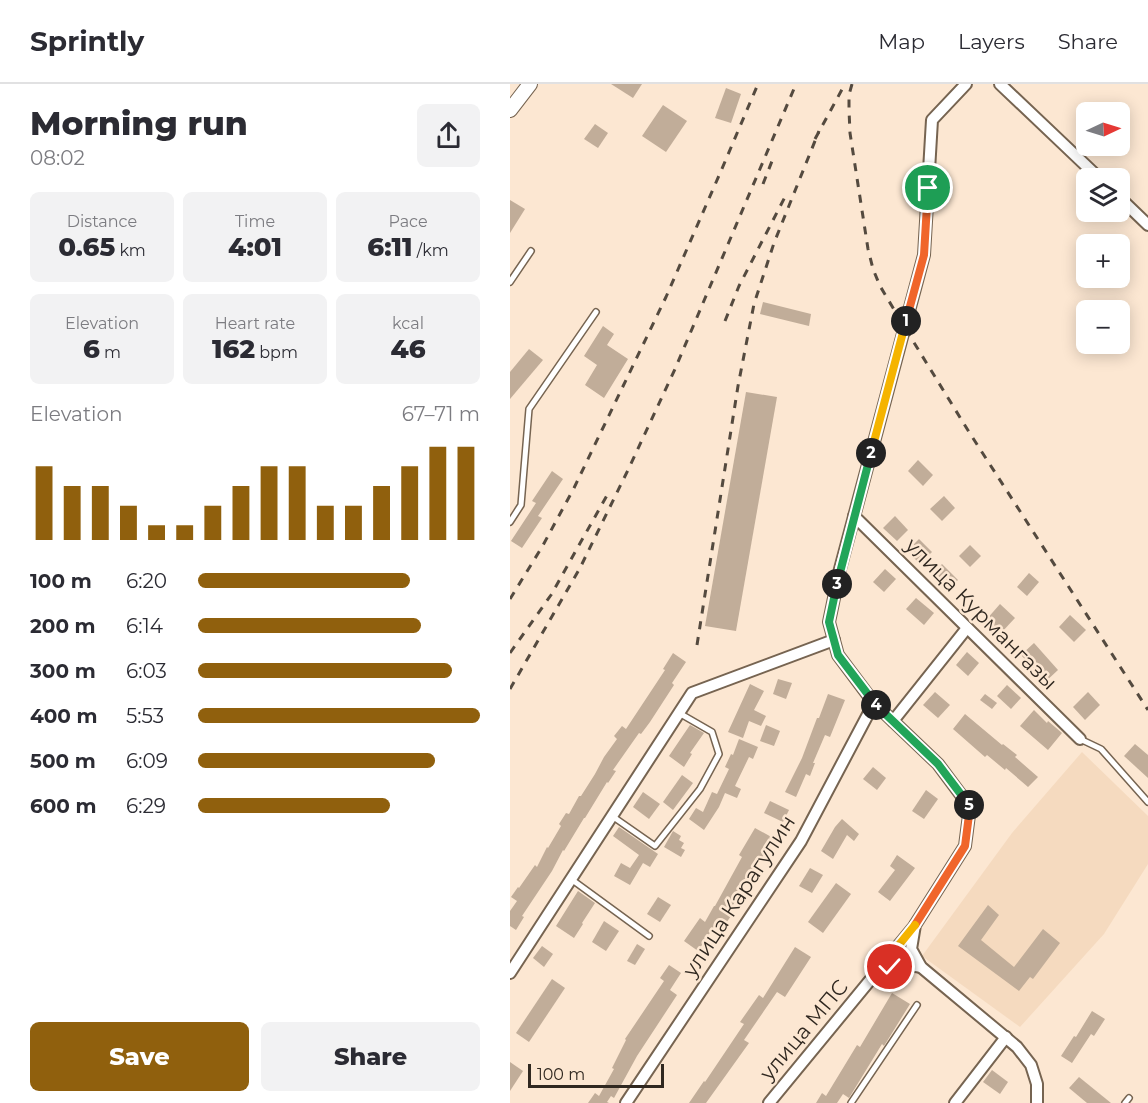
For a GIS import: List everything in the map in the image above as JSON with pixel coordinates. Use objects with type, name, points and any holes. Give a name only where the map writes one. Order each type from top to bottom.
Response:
[{"type":"main road","points":[[510,110],[530,84]]},
{"type":"street","points":[[510,973],[692,693],[834,640],[829,622],[840,569],[924,255],[932,120],[966,84]]},
{"type":"street","points":[[1000,84],[1089,168]]},
{"type":"street","points":[[1130,208],[1148,225]]},
{"type":"street","name":"улица Курмангазы","points":[[854,516],[1080,739]]},
{"type":"street","points":[[893,721],[967,628]]},
{"type":"street","name":"улица МПС","points":[[769,1103],[915,925],[965,846],[970,807],[938,764],[874,703],[838,655],[834,640]]},
{"type":"street","name":"улица Карагулин","points":[[626,1103],[801,841],[874,703]]},
{"type":"street","points":[[915,925],[911,949],[921,967],[1017,1047],[1031,1065],[1037,1084],[1037,1103]]},
{"type":"street","points":[[877,972],[900,965],[921,967]]},
{"type":"street","points":[[955,1103],[1006,1037]]},
{"type":"lane","points":[[510,282],[531,251]]},
{"type":"lane","points":[[510,522],[521,505],[530,409],[596,312]]},
{"type":"lane","points":[[612,816],[655,846],[700,789],[719,754],[712,732],[679,713]]},
{"type":"lane","points":[[1080,739],[1101,749],[1148,802]]},
{"type":"lane","points":[[571,879],[649,936]]},
{"type":"lane","points":[[851,1103],[917,1005]]},
{"type":"shaded area","points":[[1082,752],[1148,816],[1148,864],[1104,934],[1020,1027],[922,956],[1012,833]]},
{"type":"building","points":[[611,84],[642,84],[633,98]]},
{"type":"building","points":[[726,88],[741,94],[731,123],[715,118]]},
{"type":"building","points":[[663,105],[687,121],[666,152],[642,136]]},
{"type":"building","points":[[595,124],[608,133],[598,148],[584,139]]},
{"type":"building","points":[[510,200],[525,209],[510,233]]},
{"type":"building","points":[[763,302],[811,314],[809,326],[760,314]]},
{"type":"building","points":[[603,326],[614,334],[607,345],[628,359],[604,398],[585,385],[597,365],[584,356]]},
{"type":"building","points":[[529,349],[543,360],[510,399],[510,372]]},
{"type":"building","points":[[746,392],[777,397],[736,631],[705,626]]},
{"type":"building","points":[[918,460],[933,475],[923,486],[908,471]]},
{"type":"building","points":[[552,471],[563,479],[538,516],[542,518],[522,548],[511,541],[536,503],[532,501]]},
{"type":"building","points":[[944,496],[955,508],[942,521],[930,509]]},
{"type":"building","points":[[895,516],[908,530],[897,541],[883,528]]},
{"type":"building","points":[[919,539],[932,552],[920,564],[907,551]]},
{"type":"building","points":[[970,545],[981,556],[970,567],[959,556]]},
{"type":"building","points":[[942,564],[958,580],[948,590],[932,574]]},
{"type":"building","points":[[885,569],[896,579],[884,592],[873,582]]},
{"type":"building","points":[[1029,573],[1039,582],[1027,596],[1017,587]]},
{"type":"building","points":[[916,598],[934,613],[924,625],[906,609]]},
{"type":"building","points":[[1000,604],[1015,618],[1001,633],[986,620]]},
{"type":"building","points":[[1070,615],[1086,630],[1074,642],[1059,627]]},
{"type":"building","points":[[1034,643],[1058,670],[1044,683],[1021,655]]},
{"type":"building","points":[[967,652],[979,663],[968,676],[956,665]]},
{"type":"building","points":[[673,653],[686,662],[672,683],[674,685],[650,722],[641,734],[639,733],[613,770],[616,771],[563,850],[522,916],[524,917],[516,930],[510,926],[510,911],[517,901],[511,897],[535,865],[537,867],[561,826],[559,824],[566,813],[569,814],[617,739],[614,736],[622,726],[626,729],[665,670],[663,669]]},
{"type":"building","points":[[778,679],[792,683],[786,699],[773,694]]},
{"type":"building","points":[[750,684],[764,691],[754,710],[766,716],[761,726],[749,721],[743,738],[728,732]]},
{"type":"building","points":[[1007,685],[1021,698],[1011,709],[997,696]]},
{"type":"building","points":[[935,692],[950,705],[938,718],[923,705]]},
{"type":"building","points":[[1088,692],[1100,705],[1085,720],[1073,707]]},
{"type":"building","points":[[828,694],[845,700],[830,737],[825,735],[810,776],[806,774],[796,797],[785,792],[802,758]]},
{"type":"building","points":[[985,694],[997,703],[992,709],[980,700]]},
{"type":"building","points":[[1034,710],[1062,733],[1048,750],[1020,726]]},
{"type":"building","points":[[965,714],[1017,755],[1015,757],[1038,777],[1028,787],[1006,768],[1005,770],[987,755],[985,757],[953,729]]},
{"type":"building","points":[[690,725],[704,733],[690,753],[692,754],[684,767],[669,756]]},
{"type":"building","points":[[766,725],[780,731],[774,746],[760,741]]},
{"type":"building","points":[[739,739],[758,747],[753,759],[749,757],[735,786],[741,789],[737,798],[725,793],[704,830],[689,819],[696,808],[703,812],[712,792],[717,794],[729,769],[725,767]]},
{"type":"building","points":[[1135,744],[1148,755],[1148,778],[1124,756]]},
{"type":"building","points":[[873,767],[886,778],[877,790],[863,779]]},
{"type":"building","points":[[682,775],[693,783],[673,810],[663,802]]},
{"type":"building","points":[[926,790],[938,799],[924,819],[912,811]]},
{"type":"building","points":[[643,792],[660,804],[649,819],[633,807]]},
{"type":"building","points":[[770,801],[789,810],[783,822],[764,813]]},
{"type":"building","points":[[842,819],[859,834],[854,841],[847,835],[833,859],[821,851]]},
{"type":"building","points":[[619,827],[658,854],[650,867],[643,863],[630,885],[614,876],[621,863],[630,868],[639,855],[613,836]]},
{"type":"building","points":[[755,828],[775,839],[742,889],[728,914],[731,916],[724,926],[717,922],[698,951],[684,941],[700,918],[705,922],[742,857],[739,855]]},
{"type":"building","points":[[673,831],[681,836],[679,840],[684,843],[681,848],[685,850],[681,857],[664,847]]},
{"type":"building","points":[[897,855],[915,868],[890,901],[878,892],[895,870],[890,866]]},
{"type":"building","points":[[810,868],[823,875],[812,893],[799,886]]},
{"type":"building","points":[[836,883],[851,894],[823,933],[808,922]]},
{"type":"building","points":[[578,891],[595,903],[574,938],[556,926]]},
{"type":"building","points":[[658,897],[671,905],[660,922],[647,914]]},
{"type":"building","points":[[988,905],[999,915],[981,940],[1014,967],[1043,929],[1060,943],[1033,979],[1030,977],[1019,991],[958,946]]},
{"type":"building","points":[[604,921],[619,931],[606,951],[592,942]]},
{"type":"building","points":[[637,944],[645,949],[635,965],[627,961]]},
{"type":"building","points":[[542,946],[553,954],[544,967],[533,958]]},
{"type":"building","points":[[795,947],[811,957],[785,997],[777,992],[744,1040],[749,1043],[706,1103],[689,1103],[744,1024],[740,1022],[759,995],[763,998]]},
{"type":"building","points":[[669,965],[681,973],[670,990],[677,995],[637,1056],[614,1098],[611,1096],[607,1102],[609,1103],[588,1103],[595,1093],[599,1096],[614,1069],[612,1068],[625,1039],[664,981],[660,978]]},
{"type":"building","points":[[552,979],[565,988],[529,1042],[516,1033]]},
{"type":"building","points":[[892,993],[910,1004],[849,1098],[843,1094],[837,1103],[816,1103],[822,1093],[826,1096],[857,1045],[860,1047]]},
{"type":"building","points":[[1092,1011],[1105,1019],[1094,1036],[1091,1034],[1072,1063],[1061,1056]]},
{"type":"building","points":[[510,1062],[523,1071],[510,1091]]},
{"type":"building","points":[[992,1070],[1008,1082],[1000,1094],[983,1082]]},
{"type":"building","points":[[1079,1077],[1111,1103],[1087,1103],[1069,1088]]},
{"type":"railway","points":[[510,599],[574,488],[666,297],[758,84]]},
{"type":"railway","points":[[510,689],[580,568],[628,470],[675,369],[796,84]]},
{"type":"railway","points":[[815,139],[845,84]]},
{"type":"railway","points":[[852,84],[849,95],[850,133],[868,249],[880,286],[969,432],[1148,710]]},
{"type":"railway","points":[[697,645],[738,386],[754,304],[774,243],[819,131]]},
{"type":"railway","points":[[763,184],[774,156]]},
{"type":"railway","points":[[725,321],[739,286],[786,195]]},
{"type":"railway","points":[[510,653],[551,595],[610,490]]},
{"type":"route","points":[[890,967],[877,972],[915,925],[965,846],[970,807],[938,764],[874,703],[838,655],[829,622],[840,569],[924,255],[928,188]]}]
